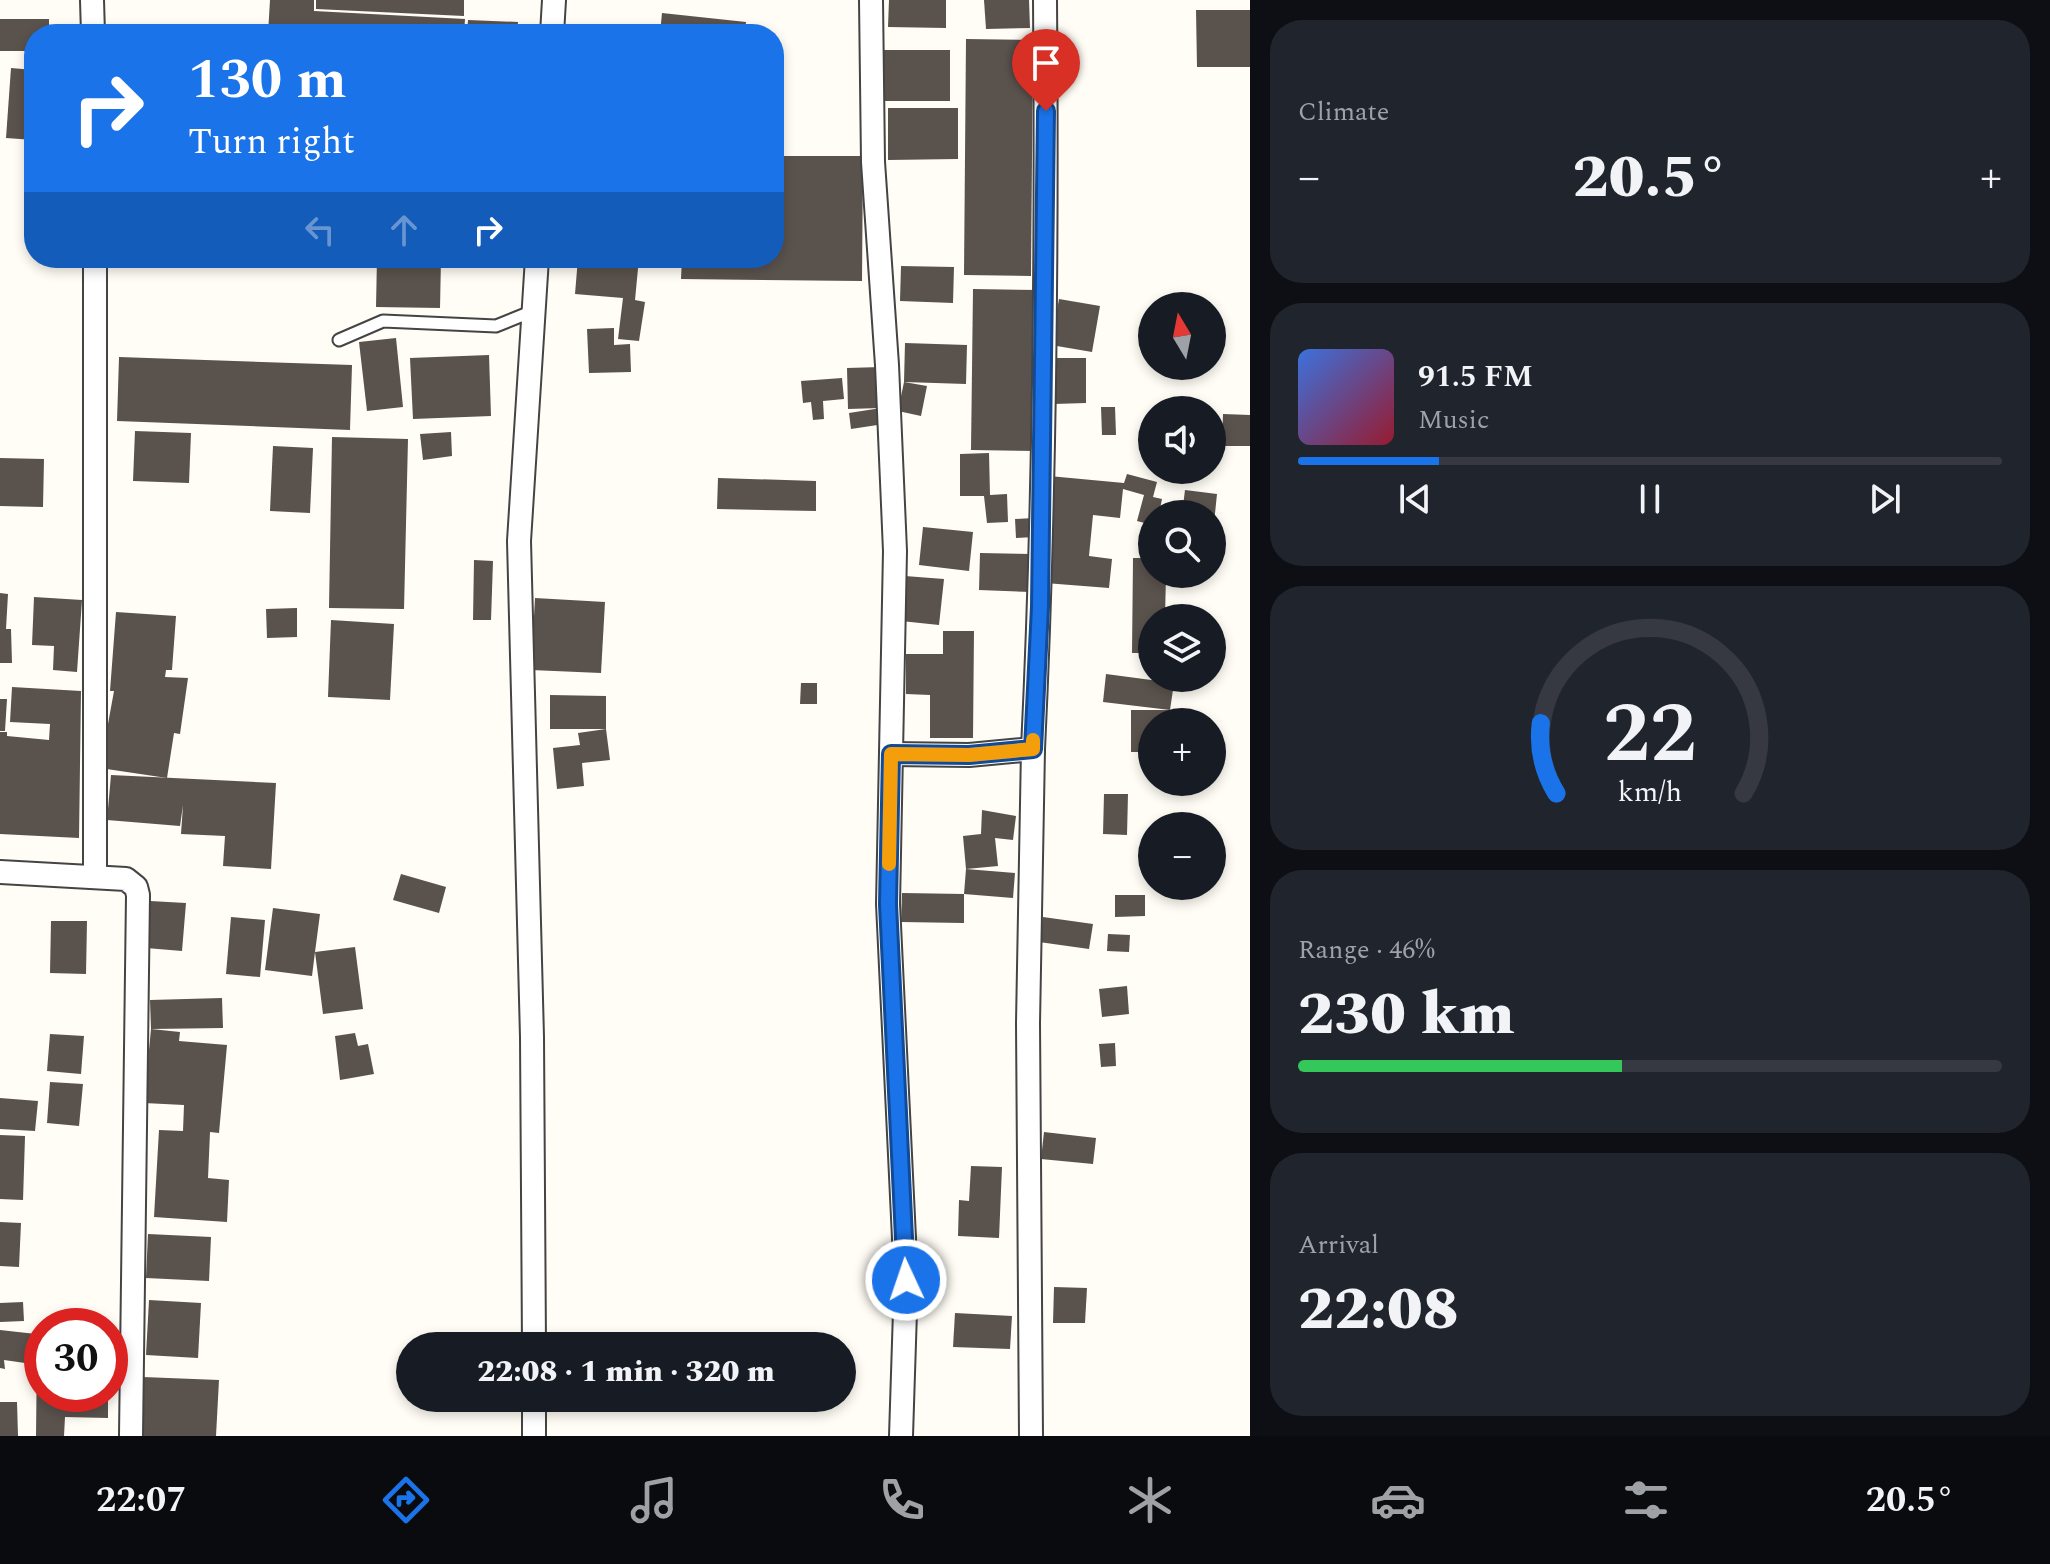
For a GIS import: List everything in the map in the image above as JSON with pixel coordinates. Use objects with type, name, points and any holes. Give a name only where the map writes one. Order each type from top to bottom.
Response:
[{"type":"street","points":[[92,0],[93,24]]},
{"type":"street","points":[[553,24],[554,0]]},
{"type":"street","points":[[871,0],[873,162],[887,365],[895,551],[888,904],[906,1280],[901,1436]]},
{"type":"street","points":[[1031,1436],[1028,1023],[1033,749],[1040,607],[1046,226],[1045,0]]},
{"type":"street","points":[[95,268],[95,875]]},
{"type":"street","points":[[534,1332],[532,1037],[519,541],[536,268]]},
{"type":"street","points":[[891,754],[969,755],[1033,749]]},
{"type":"street","points":[[0,872],[95,875],[126,879],[136,887],[139,902],[131,1436]]},
{"type":"street","points":[[534,1412],[534,1436]]},
{"type":"lane","points":[[339,340],[383,321],[496,326],[534,311]]},
{"type":"building","points":[[270,0],[314,0],[314,11],[465,19],[465,24],[269,24]]},
{"type":"building","points":[[316,0],[464,0],[464,16],[316,9]]},
{"type":"building","points":[[889,0],[946,0],[946,28],[888,27]]},
{"type":"building","points":[[984,0],[1029,0],[1030,28],[986,29]]},
{"type":"building","points":[[1196,10],[1250,10],[1250,67],[1197,67]]},
{"type":"building","points":[[662,13],[746,22],[746,24],[661,24]]},
{"type":"building","points":[[0,19],[49,19],[49,24],[24,24],[24,51],[0,51]]},
{"type":"building","points":[[468,20],[518,22],[518,24],[468,24]]},
{"type":"building","points":[[966,39],[1033,40],[1031,276],[964,275]]},
{"type":"building","points":[[880,50],[950,50],[950,101],[880,101]]},
{"type":"building","points":[[11,68],[24,69],[24,139],[6,138]]},
{"type":"building","points":[[888,108],[958,108],[958,159],[888,160]]},
{"type":"building","points":[[784,156],[863,156],[862,281],[681,279],[682,268],[784,268]]},
{"type":"building","points":[[901,266],[954,267],[953,303],[900,301]]},
{"type":"building","points":[[377,268],[441,268],[440,308],[376,307]]},
{"type":"building","points":[[577,268],[638,268],[635,300],[645,302],[639,341],[618,339],[623,298],[575,294]]},
{"type":"building","points":[[973,289],[1041,290],[1039,451],[971,450]]},
{"type":"building","points":[[1059,299],[1100,306],[1092,352],[1051,345]]},
{"type":"building","points":[[614,328],[614,345],[630,344],[631,372],[589,373],[587,329]]},
{"type":"building","points":[[396,338],[403,407],[367,411],[359,342]]},
{"type":"building","points":[[905,343],[967,345],[966,384],[904,382]]},
{"type":"building","points":[[489,355],[491,416],[413,419],[410,358]]},
{"type":"building","points":[[119,357],[352,365],[350,430],[117,421]]},
{"type":"building","points":[[1054,358],[1086,358],[1086,403],[1054,404]]},
{"type":"building","points":[[881,367],[884,424],[851,429],[849,413],[881,408],[848,409],[847,368]]},
{"type":"building","points":[[842,378],[844,399],[823,401],[824,419],[813,420],[811,402],[803,403],[801,381]]},
{"type":"building","points":[[904,382],[927,386],[921,416],[898,411]]},
{"type":"building","points":[[1101,407],[1115,407],[1116,435],[1102,435]]},
{"type":"building","points":[[1226,414],[1250,415],[1250,446],[1226,446]]},
{"type":"building","points":[[135,431],[191,433],[189,483],[133,481]]},
{"type":"building","points":[[451,432],[452,456],[423,460],[420,434]]},
{"type":"building","points":[[332,437],[408,439],[404,609],[329,608]]},
{"type":"building","points":[[273,446],[313,448],[310,513],[270,511]]},
{"type":"building","points":[[989,453],[990,495],[1007,494],[1008,522],[987,523],[984,496],[960,496],[960,454]]},
{"type":"building","points":[[0,458],[44,459],[43,507],[0,506]]},
{"type":"building","points":[[1127,474],[1138,477],[1138,484],[1156,484],[1153,497],[1162,499],[1143,500],[1144,495],[1123,489],[1120,518],[1093,515],[1089,556],[1112,559],[1109,588],[1045,583],[1049,476],[1124,483]]},
{"type":"building","points":[[718,478],[816,481],[816,511],[717,509]]},
{"type":"building","points":[[1185,490],[1217,494],[1216,500],[1184,500]]},
{"type":"building","points":[[1034,518],[1035,537],[1016,538],[1015,519]]},
{"type":"building","points":[[923,527],[973,532],[969,571],[919,565]]},
{"type":"building","points":[[980,553],[1032,554],[1031,592],[979,590]]},
{"type":"building","points":[[1133,558],[1138,558],[1138,588],[1166,588],[1165,604],[1138,604],[1138,653],[1132,653]]},
{"type":"building","points":[[474,560],[493,561],[491,620],[473,620]]},
{"type":"building","points":[[905,576],[944,579],[939,625],[901,621]]},
{"type":"building","points":[[0,593],[8,594],[6,629],[11,629],[12,663],[0,663]]},
{"type":"building","points":[[34,597],[82,600],[77,672],[53,670],[54,646],[32,645]]},
{"type":"building","points":[[535,598],[605,602],[601,673],[531,670]]},
{"type":"building","points":[[297,608],[297,637],[267,638],[266,609]]},
{"type":"building","points":[[116,612],[176,616],[172,670],[166,670],[165,677],[188,678],[180,734],[174,733],[167,778],[100,768],[114,691],[110,691]]},
{"type":"building","points":[[331,620],[394,624],[390,700],[328,697]]},
{"type":"building","points":[[943,631],[974,631],[973,738],[930,738],[930,695],[906,694],[906,654],[943,654]]},
{"type":"building","points":[[1106,674],[1138,678],[1138,692],[1173,692],[1170,708],[1103,702]]},
{"type":"building","points":[[801,683],[817,683],[817,704],[800,704]]},
{"type":"building","points":[[12,687],[81,691],[79,838],[0,834],[0,732],[7,732],[7,736],[49,740],[50,724],[10,722]]},
{"type":"building","points":[[550,695],[606,696],[606,729],[550,729]]},
{"type":"building","points":[[0,699],[7,699],[5,731],[0,731]]},
{"type":"building","points":[[1131,710],[1138,710],[1138,752],[1131,752]]},
{"type":"building","points":[[606,729],[610,760],[582,763],[584,786],[557,789],[553,748],[580,745],[578,733]]},
{"type":"building","points":[[111,775],[276,783],[271,869],[223,866],[225,836],[181,834],[183,805],[180,826],[107,820]]},
{"type":"building","points":[[1104,794],[1128,794],[1127,835],[1103,834]]},
{"type":"building","points":[[982,810],[1016,816],[1013,840],[995,838],[998,866],[966,869],[963,836],[981,834]]},
{"type":"building","points":[[966,869],[1015,873],[1013,898],[964,894]]},
{"type":"building","points":[[401,874],[446,887],[439,913],[393,900]]},
{"type":"building","points":[[902,893],[964,894],[964,923],[901,922]]},
{"type":"building","points":[[1115,895],[1138,895],[1138,900],[1145,900],[1145,916],[1115,917]]},
{"type":"building","points":[[150,901],[186,903],[182,951],[146,948]]},
{"type":"building","points":[[273,908],[320,914],[312,976],[265,970]]},
{"type":"building","points":[[231,917],[265,920],[260,977],[226,974]]},
{"type":"building","points":[[1043,917],[1093,924],[1089,949],[1039,942]]},
{"type":"building","points":[[51,921],[87,921],[86,974],[50,973]]},
{"type":"building","points":[[1108,934],[1130,935],[1129,952],[1107,951]]},
{"type":"building","points":[[355,947],[363,1009],[323,1014],[315,952]]},
{"type":"building","points":[[1127,986],[1129,1014],[1102,1017],[1099,989]]},
{"type":"building","points":[[222,998],[223,1028],[151,1029],[150,1000]]},
{"type":"building","points":[[151,1029],[180,1032],[179,1041],[227,1045],[219,1133],[210,1132],[208,1178],[229,1180],[227,1222],[154,1217],[159,1130],[183,1131],[184,1105],[144,1103]]},
{"type":"building","points":[[355,1033],[358,1046],[368,1044],[374,1074],[340,1080],[335,1036]]},
{"type":"building","points":[[50,1034],[84,1036],[81,1074],[47,1071]]},
{"type":"building","points":[[1115,1043],[1116,1066],[1101,1067],[1099,1044]]},
{"type":"building","points":[[50,1082],[83,1084],[79,1126],[47,1123]]},
{"type":"building","points":[[0,1098],[38,1101],[35,1131],[0,1129]]},
{"type":"building","points":[[1044,1132],[1096,1138],[1093,1164],[1041,1159]]},
{"type":"building","points":[[0,1135],[25,1136],[23,1200],[0,1199]]},
{"type":"building","points":[[971,1166],[1002,1167],[999,1238],[958,1236],[959,1200],[969,1201]]},
{"type":"building","points":[[0,1222],[21,1223],[19,1267],[0,1266]]},
{"type":"building","points":[[148,1234],[211,1237],[209,1281],[146,1278]]},
{"type":"building","points":[[1054,1287],[1087,1288],[1085,1323],[1053,1323]]},
{"type":"building","points":[[149,1300],[201,1303],[198,1358],[146,1355]]},
{"type":"building","points":[[23,1302],[24,1321],[0,1322],[0,1303]]},
{"type":"building","points":[[955,1313],[1012,1316],[1010,1349],[953,1347]]},
{"type":"building","points":[[0,1330],[24,1333],[24,1363],[4,1360],[5,1369],[0,1368]]},
{"type":"building","points":[[143,1377],[219,1380],[216,1436],[140,1436]]},
{"type":"building","points":[[0,1402],[17,1402],[18,1436],[0,1436]]},
{"type":"building","points":[[36,1412],[108,1412],[108,1418],[65,1417],[64,1436],[36,1436]]},
{"type":"slow traffic","points":[[889,864],[891,754],[969,755],[1033,749],[1033,740]]},
{"type":"route","points":[[906,1280],[888,904],[891,754],[969,755],[1033,749],[1040,607],[1046,111]]}]
